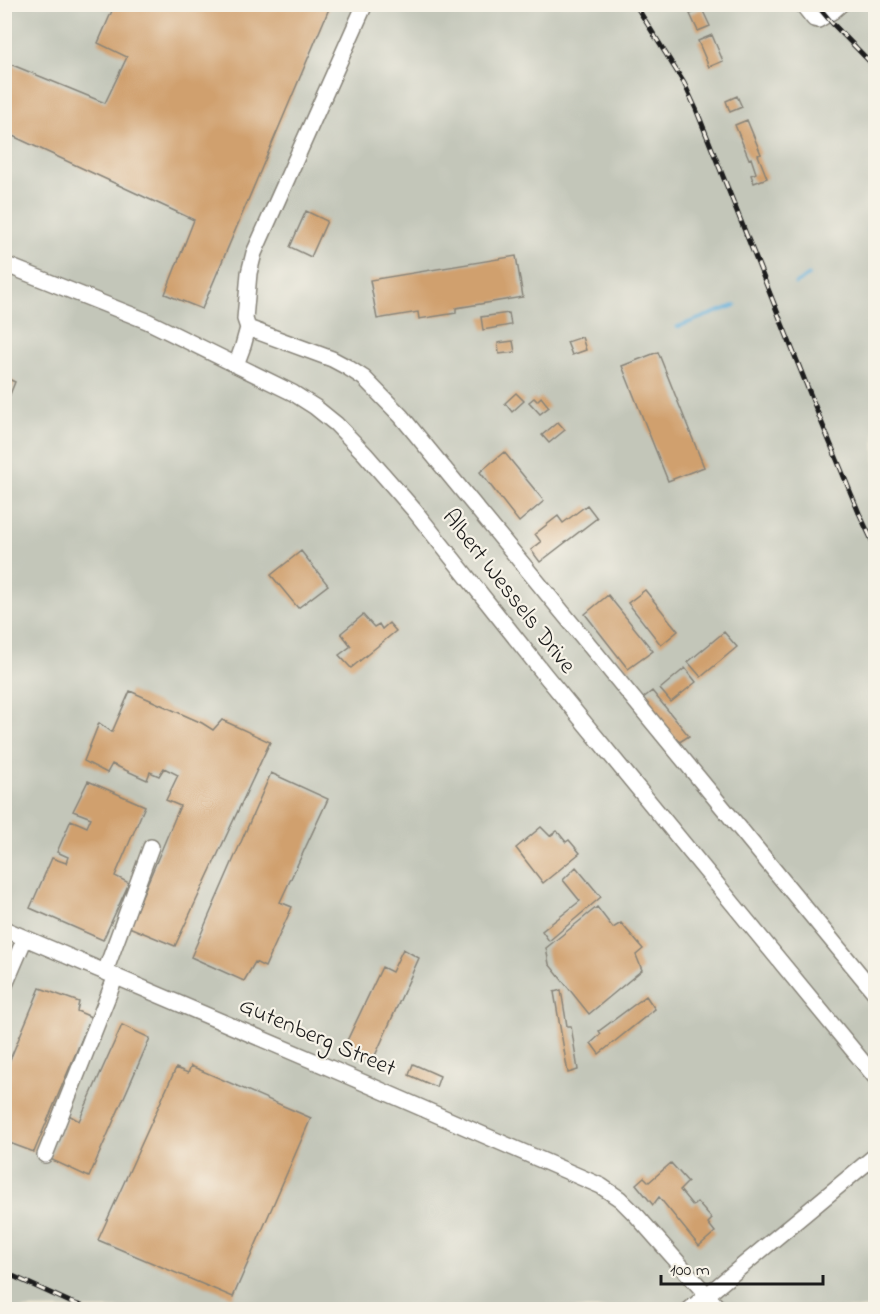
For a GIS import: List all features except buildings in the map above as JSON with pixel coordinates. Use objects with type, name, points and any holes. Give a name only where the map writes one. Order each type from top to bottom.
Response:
[{"type":"street","points":[[236,365],[248,328],[245,319],[249,273],[254,253],[365,4]]},
{"type":"street","points":[[802,4],[814,19],[818,20],[840,4]]},
{"type":"street","name":"Albert Wessels Drive","points":[[4,264],[147,321],[293,393],[336,424],[435,535],[545,675],[876,1078]]},
{"type":"street","points":[[248,328],[347,366],[381,394],[876,994]]},
{"type":"street","points":[[45,1155],[110,974],[151,847]]},
{"type":"street","name":"Gutenberg Street","points":[[4,929],[601,1186],[620,1199],[637,1216],[720,1310]]},
{"type":"street","points":[[4,987],[26,938]]},
{"type":"street","points":[[689,1310],[876,1155]]},
{"type":"shaded area","points":[[5,5],[875,5],[875,1309],[5,1309]]},
{"type":"waterway","points":[[868,229],[876,223]]},
{"type":"waterway","points":[[795,284],[809,275]]},
{"type":"waterway","points":[[677,327],[736,305]]},
{"type":"railway","points":[[635,4],[684,83],[696,109],[819,416],[876,549]]},
{"type":"railway","points":[[816,4],[876,68]]},
{"type":"railway","points":[[4,1272],[70,1302],[94,1310]]}]
